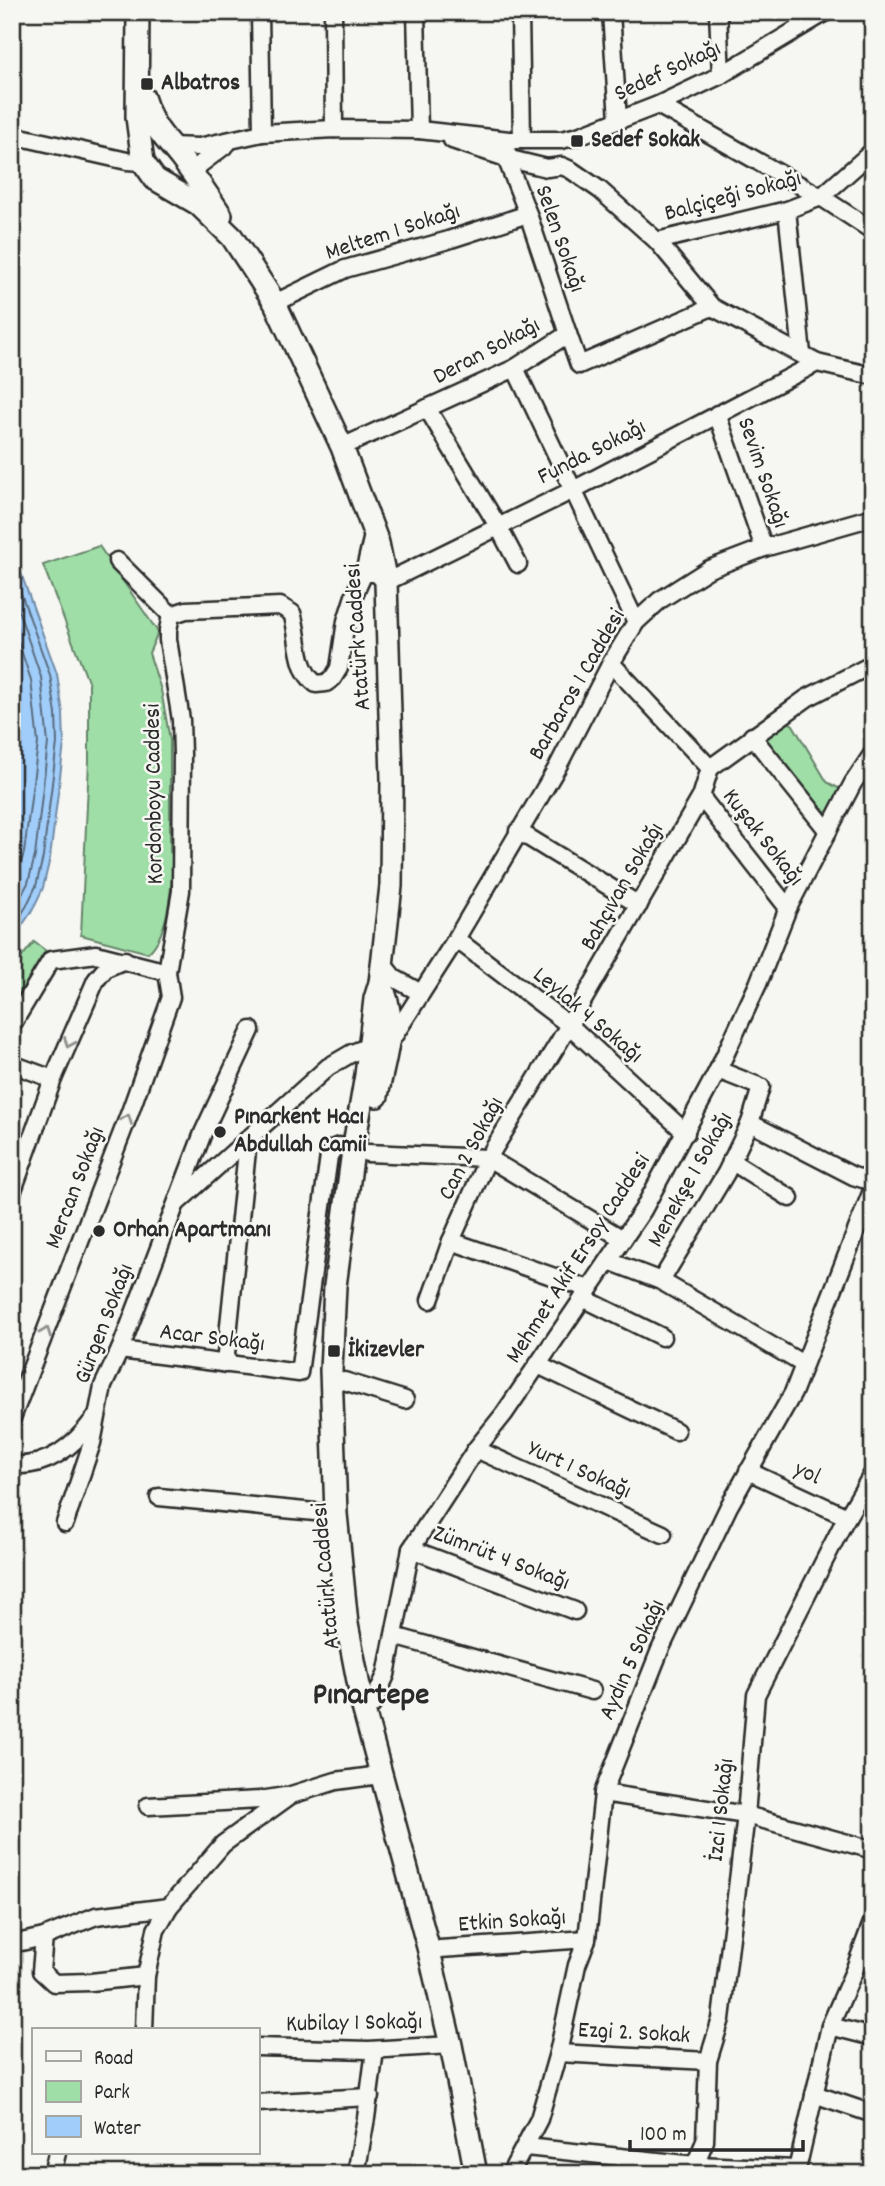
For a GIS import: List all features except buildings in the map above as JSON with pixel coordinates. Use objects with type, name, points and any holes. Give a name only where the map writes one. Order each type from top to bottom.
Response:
[{"type":"main road","points":[[138,12],[137,117],[143,162],[155,179],[198,204],[232,237]]},
{"type":"main road","points":[[139,85],[151,120],[228,225],[232,237]]},
{"type":"main road","points":[[143,162],[148,155],[170,146]]},
{"type":"main road","points":[[166,186],[182,183],[190,172]]},
{"type":"main road","name":"Atatürk Caddesi","points":[[232,237],[275,303],[342,447],[374,531],[386,586],[392,779],[391,886],[381,973],[375,999],[379,1046],[335,1286],[331,1370],[336,1514],[347,1624],[365,1696],[440,1949],[473,2085],[490,2174]]},
{"type":"main road","name":"Atatürk Caddesi","points":[[360,1152],[350,1264],[344,1381],[349,1567],[354,1621],[380,1775],[428,1947],[451,2045],[476,2174]]},
{"type":"street","points":[[260,12],[261,133]]},
{"type":"street","points":[[333,12],[334,129]]},
{"type":"street","points":[[416,12],[419,130]]},
{"type":"street","points":[[506,158],[515,140],[520,12]]},
{"type":"street","points":[[611,12],[618,120]]},
{"type":"street","points":[[718,12],[722,75]]},
{"type":"street","name":"Sedef Sokağı","points":[[561,140],[658,105],[722,75],[826,12]]},
{"type":"street","points":[[658,105],[821,197],[873,231]]},
{"type":"street","points":[[170,146],[198,147],[261,133],[334,129],[419,130],[515,140],[561,140],[566,155],[562,166]]},
{"type":"street","points":[[419,130],[506,158],[555,168],[562,166],[600,190],[657,241],[712,307],[817,363],[873,376]]},
{"type":"street","points":[[12,135],[127,161],[143,162]]},
{"type":"street","points":[[190,172],[235,139]]},
{"type":"street","points":[[538,140],[534,151],[538,165]]},
{"type":"street","points":[[821,197],[873,151]]},
{"type":"street","name":"Selen Sokağı","points":[[506,158],[528,214],[568,334]]},
{"type":"street","name":"Balçiçeği Sokağı","points":[[657,241],[787,210],[821,197]]},
{"type":"street","points":[[787,210],[802,354]]},
{"type":"street","name":"Meltem 1 Sokağı","points":[[275,303],[345,269],[528,214]]},
{"type":"street","name":"Deran Sokağı","points":[[342,447],[515,369],[568,334],[579,365],[712,307]]},
{"type":"street","name":"Funda Sokağı","points":[[351,606],[363,594],[386,586],[817,363]]},
{"type":"street","points":[[515,369],[636,622]]},
{"type":"street","points":[[427,408],[518,564]]},
{"type":"street","name":"Sevim Sokağı","points":[[718,414],[764,548]]},
{"type":"street","name":"Barbaros 1 Caddesi","points":[[379,1046],[421,993],[456,939],[558,766],[611,663],[636,622],[660,600],[709,569],[764,548],[873,516]]},
{"type":"street","points":[[117,561],[171,615],[186,610],[280,606],[292,613],[297,626],[303,668],[316,684],[326,683],[333,678],[338,668],[346,621],[365,573],[374,531]]},
{"type":"street","points":[[365,573],[376,573],[386,586]]},
{"type":"street","name":"Kordonboyu Caddesi","points":[[167,972],[181,891],[181,720],[167,631],[171,615]]},
{"type":"street","points":[[611,663],[710,768],[807,698],[873,664]]},
{"type":"street","points":[[752,736],[828,831]]},
{"type":"street","name":"Mehmet Akif Ersoy Caddesi","points":[[365,1696],[386,1675],[411,1549],[476,1449],[504,1414],[643,1210],[718,1070],[758,984],[788,908],[873,753]]},
{"type":"street","name":"Bahçıvan Sokağı","points":[[569,1025],[701,797],[710,768]]},
{"type":"street","name":"Kuşak Sokağı","points":[[701,797],[788,908]]},
{"type":"street","points":[[518,831],[639,905]]},
{"type":"street","name":"Leylak 4 Sokağı","points":[[456,939],[569,1025],[686,1133]]},
{"type":"street","points":[[12,1025],[51,960],[96,954],[167,972]]},
{"type":"street","points":[[71,959],[88,968],[96,980]]},
{"type":"street","points":[[12,1193],[53,1079],[96,980],[106,968],[125,960]]},
{"type":"street","name":"Mercan Sokağı","points":[[12,1418],[125,1125],[171,997],[167,972]]},
{"type":"street","points":[[381,973],[421,993]]},
{"type":"street","name":"Can 2 Sokağı","points":[[430,1300],[451,1241],[488,1158],[569,1025]]},
{"type":"street","name":"Gürgen Sokağı","points":[[65,1523],[92,1443],[103,1387],[120,1350],[203,1133],[251,1030]]},
{"type":"street","points":[[176,1204],[328,1067],[352,1053],[379,1046]]},
{"type":"street","points":[[12,1064],[53,1079]]},
{"type":"street","name":"Menekşe 1 Sokağı","points":[[609,1261],[661,1281],[731,1161],[750,1123],[761,1087],[718,1070]]},
{"type":"street","points":[[750,1123],[853,1176],[866,1180],[873,1178]]},
{"type":"street","points":[[225,1364],[248,1141]]},
{"type":"street","name":"Acar Sokağı","points":[[120,1350],[299,1373],[329,1156],[334,1148],[339,1146],[360,1152]]},
{"type":"street","points":[[360,1152],[488,1158],[624,1240]]},
{"type":"street","points":[[731,1161],[790,1198]]},
{"type":"street","name":"Aydın 5 Sokağı","points":[[510,2174],[539,2119],[558,2053],[577,1965],[587,1939],[603,1793],[660,1650],[729,1506],[793,1392],[873,1188]]},
{"type":"street","points":[[451,1241],[586,1294],[662,1337]]},
{"type":"street","points":[[661,1281],[803,1364]]},
{"type":"street","points":[[538,1365],[676,1431]]},
{"type":"street","points":[[344,1381],[405,1400]]},
{"type":"street","points":[[12,1465],[35,1465],[60,1454],[81,1436],[96,1416]]},
{"type":"street","name":"Yurt 1 Sokağı","points":[[476,1449],[663,1534]]},
{"type":"street","name":"yol","points":[[748,1471],[847,1517]]},
{"type":"street","name":"İzci 1 Sokağı","points":[[693,2169],[705,2141],[708,2061],[721,2019],[746,1815],[756,1695],[847,1517],[873,1473]]},
{"type":"street","points":[[159,1497],[336,1514]]},
{"type":"street","name":"Zümrüt 4 Sokağı","points":[[411,1549],[575,1611]]},
{"type":"street","points":[[394,1636],[592,1691]]},
{"type":"street","points":[[148,1806],[260,1800],[380,1775]]},
{"type":"street","points":[[603,1793],[746,1815],[873,1850]]},
{"type":"street","points":[[144,2028],[146,1976],[156,1930],[169,1907],[223,1844],[290,1795]]},
{"type":"street","points":[[12,1944],[44,1937],[96,1916],[169,1907]]},
{"type":"street","points":[[526,2147],[693,2169],[796,2171],[830,2026],[873,1920]]},
{"type":"street","points":[[44,1937],[41,1971],[54,1983],[146,1976]]},
{"type":"street","name":"Etkin Sokağı","points":[[440,1949],[587,1939]]},
{"type":"street","points":[[830,2026],[873,2037]]},
{"type":"street","name":"Kubilay 1 Sokağı","points":[[259,2048],[375,2050],[451,2045]]},
{"type":"street","points":[[356,2174],[370,2097],[375,2050]]},
{"type":"street","name":"Ezgi 2. Sokak","points":[[558,2053],[708,2061]]},
{"type":"street","points":[[814,2094],[873,2114]]},
{"type":"street","points":[[259,2103],[370,2097]]},
{"type":"street","points":[[52,2174],[57,2154]]},
{"type":"green space","points":[[99,546],[158,632],[149,653],[161,690],[170,740],[170,852],[174,855],[165,921],[161,934],[148,953],[81,935],[89,761],[89,684],[43,565]]},
{"type":"green space","points":[[787,721],[793,725],[827,782],[840,789],[825,815],[763,742],[764,735]]},
{"type":"green space","points":[[34,942],[46,951],[12,1008],[12,969]]},
{"type":"water","points":[[12,548],[57,674],[64,744],[50,858],[43,888],[32,911],[12,940]]},
{"type":"place","name":"Albatros","points":[[147,84]]},
{"type":"place","name":"Sedef Sokak","points":[[577,141]]},
{"type":"place","name":"Pınarkent Hacı Abdullah Camii","points":[[220,1132]]},
{"type":"place","name":"Orhan Apartmanı","points":[[99,1231]]},
{"type":"place","name":"İkizevler","points":[[334,1351]]},
{"type":"district","name":"Pınartepe","points":[[371,1697]]}]
